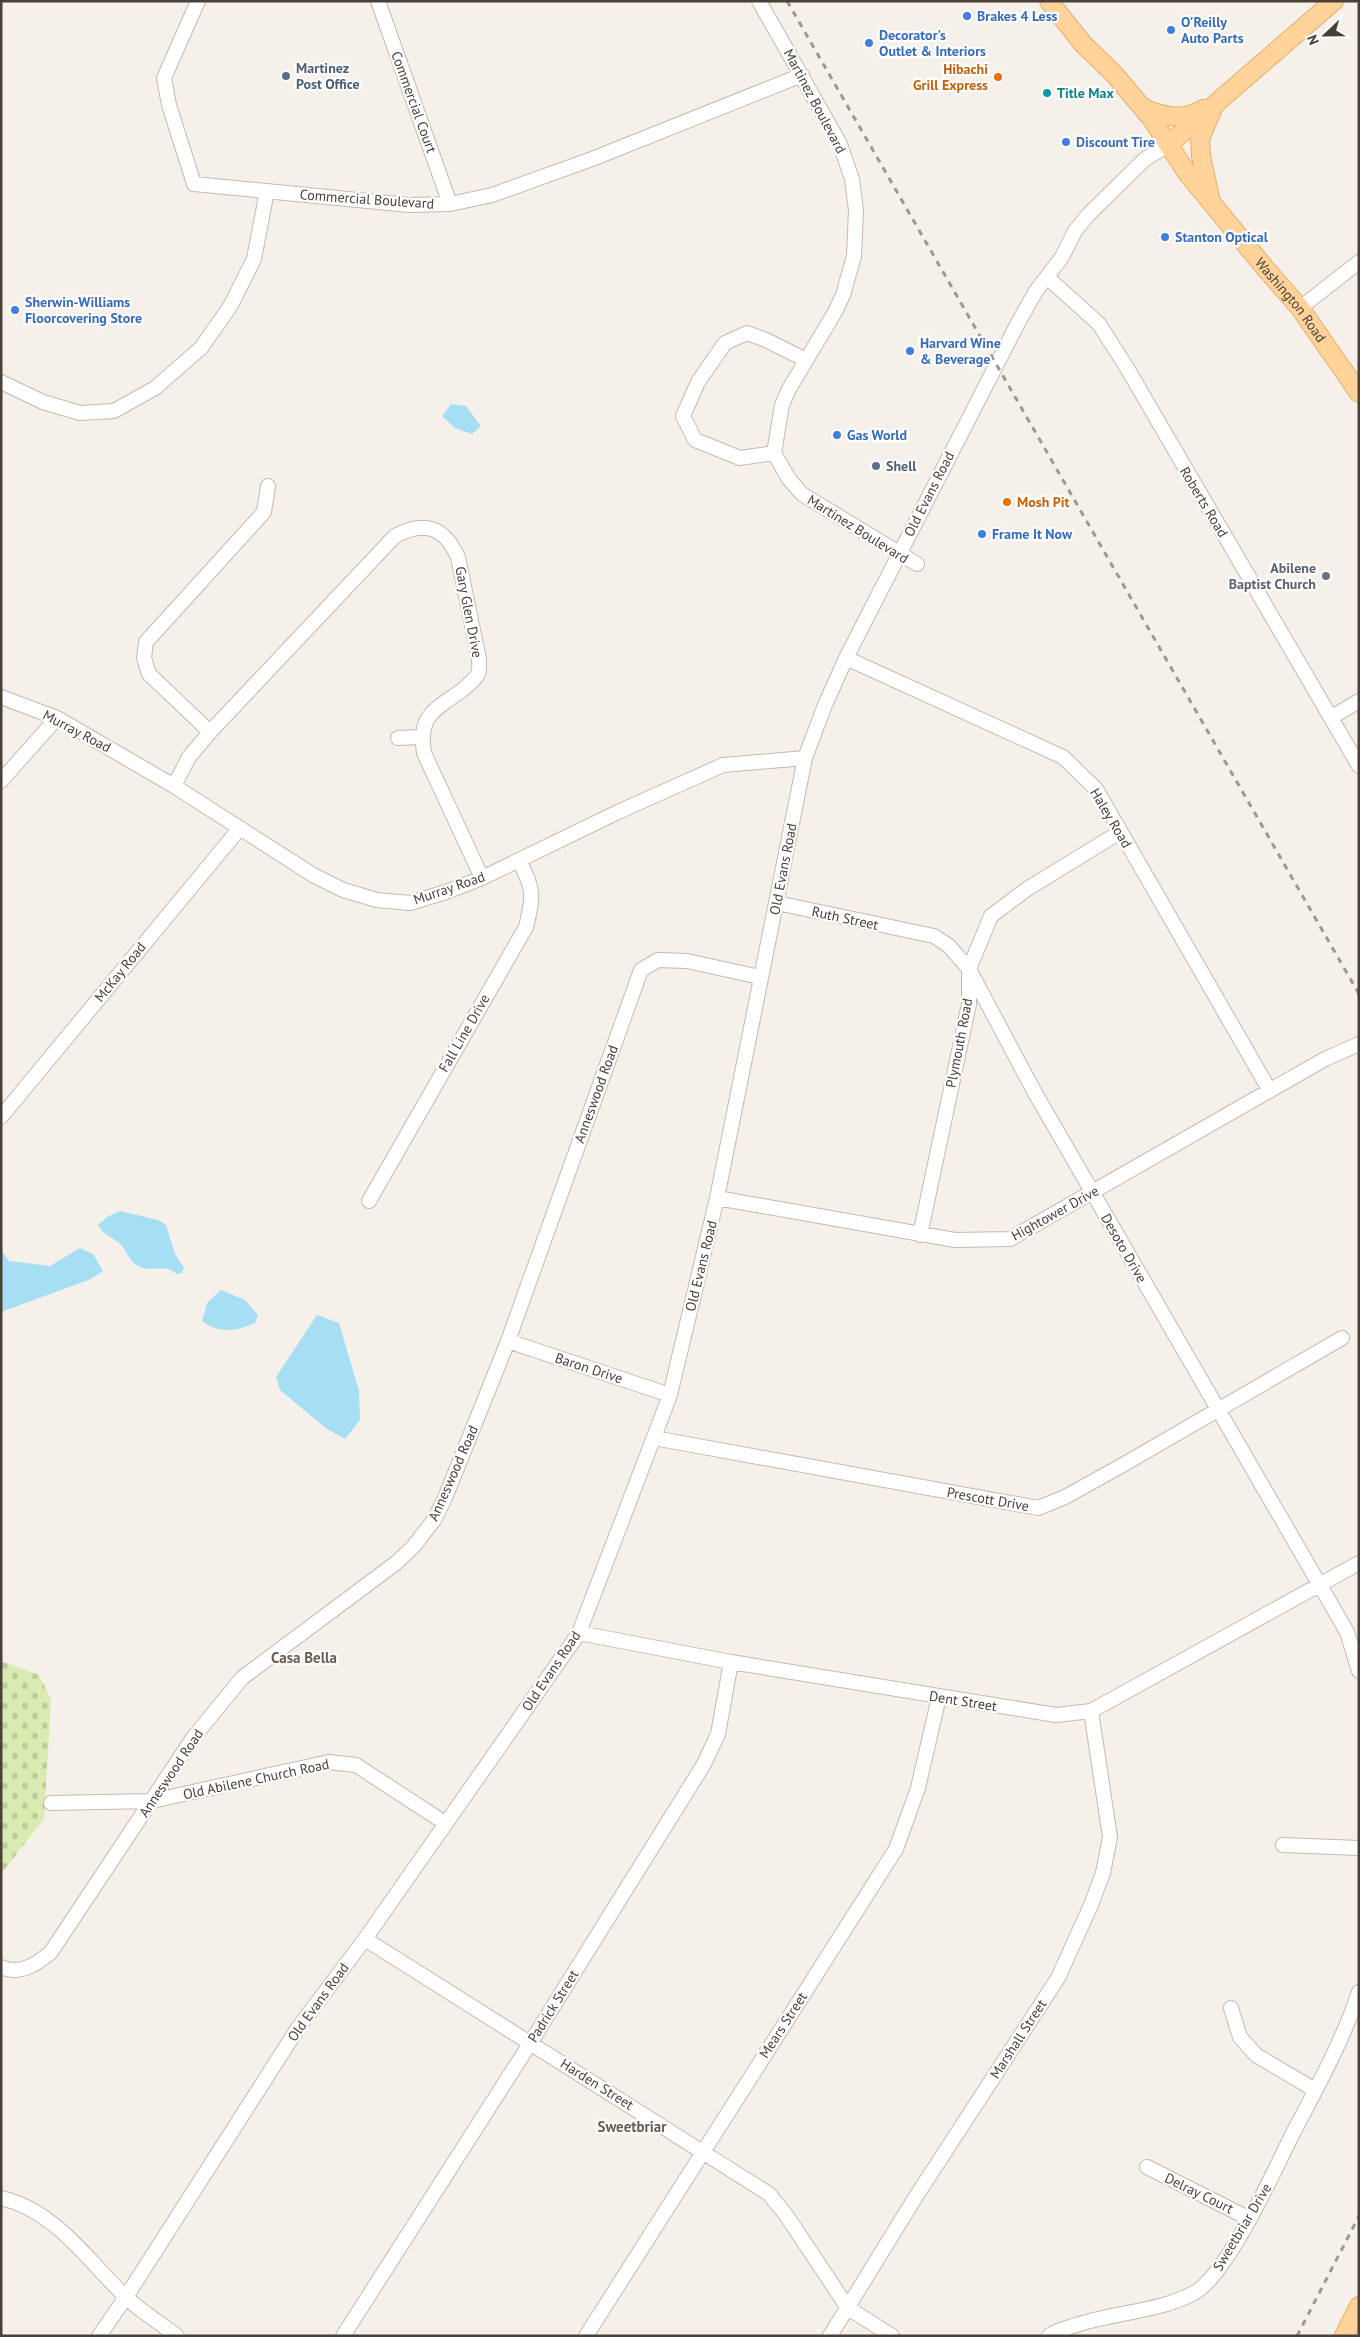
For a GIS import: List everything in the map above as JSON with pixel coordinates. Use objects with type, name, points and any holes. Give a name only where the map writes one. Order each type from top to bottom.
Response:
[{"type":"main road","name":"Washington Road","points":[[1049,1],[1083,44],[1114,74],[1142,108],[1211,202],[1264,268],[1300,308],[1359,393]]},
{"type":"main road","points":[[1168,145],[1217,101],[1295,37],[1334,1]]},
{"type":"main road","points":[[1142,108],[1160,116],[1191,116],[1217,101]]},
{"type":"main road","points":[[1211,202],[1201,156],[1200,139],[1217,101]]},
{"type":"main road","points":[[1344,2336],[1359,2306]]},
{"type":"street","name":"Commercial Boulevard","points":[[198,1],[164,78],[169,105],[194,184],[409,205],[450,204],[492,195],[592,160],[802,75]]},
{"type":"street","name":"Commercial Court","points":[[378,1],[450,204]]},
{"type":"street","name":"Martinez Boulevard","points":[[759,1],[840,144],[852,179],[856,210],[854,256],[843,295],[835,312],[789,389],[782,405],[774,453],[789,479],[802,494],[917,564]]},
{"type":"street","name":"Old Evans Road","points":[[99,2336],[126,2298],[298,2028],[365,1939],[579,1632],[670,1395],[717,1198],[805,758],[825,705],[846,658],[898,554],[1014,329],[1036,291],[1048,278],[1062,257],[1075,231],[1089,214],[1145,159],[1168,145]]},
{"type":"street","points":[[1,382],[44,402],[80,413],[114,411],[155,388],[201,348],[231,305],[254,259],[267,191]]},
{"type":"street","points":[[1300,308],[1359,262]]},
{"type":"street","name":"Roberts Road","points":[[1048,278],[1099,324],[1332,717],[1359,766]]},
{"type":"street","points":[[774,453],[740,458],[704,444],[695,440],[683,416],[698,382],[719,351],[725,343],[739,336],[747,333],[766,340],[806,360]]},
{"type":"street","points":[[174,786],[189,757],[210,732],[149,674],[144,658],[146,642],[264,512],[268,486]]},
{"type":"street","name":"Gary Glen Drive","points":[[210,732],[395,536],[409,528],[433,529],[452,544],[458,558],[479,658],[479,673],[469,685],[435,710],[425,721],[421,736]]},
{"type":"street","name":"Haley Road","points":[[846,658],[1063,757],[1096,789],[1270,1091]]},
{"type":"street","name":"Murray Road","points":[[1,697],[57,718],[174,786],[313,875],[344,890],[377,900],[410,903],[482,878],[618,812],[724,765],[805,758]]},
{"type":"street","points":[[1332,717],[1359,701]]},
{"type":"street","points":[[1,780],[57,718]]},
{"type":"street","points":[[398,738],[421,736],[424,753],[482,878]]},
{"type":"street","name":"McKay Road","points":[[1,1117],[240,828]]},
{"type":"street","name":"Plymouth Road","points":[[920,1235],[968,1004],[970,969],[991,916],[1028,889],[1120,832]]},
{"type":"street","name":"Fall Line Drive","points":[[368,1202],[526,927],[532,904],[532,886],[519,860]]},
{"type":"street","name":"Ruth Street","points":[[776,903],[914,933]]},
{"type":"street","name":"Desoto Drive","points":[[914,933],[934,936],[949,946],[970,969],[1035,1093],[1319,1584]]},
{"type":"street","name":"Anneswood Road","points":[[1,1967],[22,1970],[37,1964],[51,1952],[193,1738],[242,1678],[396,1563],[413,1547],[429,1527],[445,1498],[508,1341],[641,970],[658,960],[687,961],[760,976]]},
{"type":"street","name":"Hightower Drive","points":[[717,1198],[955,1240],[1010,1239],[1325,1059],[1359,1044]]},
{"type":"street","name":"Prescott Drive","points":[[654,1438],[1038,1508],[1065,1497],[1342,1338]]},
{"type":"street","name":"Baron Drive","points":[[508,1341],[670,1395]]},
{"type":"street","name":"Dent Street","points":[[579,1632],[731,1662],[1056,1715],[1091,1711],[1319,1584],[1359,1564]]},
{"type":"street","points":[[1319,1584],[1347,1632],[1359,1671]]},
{"type":"street","name":"Padrick Street","points":[[343,2336],[531,2042],[704,1764],[718,1734],[731,1662]]},
{"type":"street","name":"Mears Street","points":[[586,2336],[896,1849],[918,1788],[939,1697]]},
{"type":"street","name":"Marshall Street","points":[[830,2336],[915,2198],[1058,1978],[1091,1904],[1103,1873],[1110,1837],[1091,1711]]},
{"type":"street","name":"Old Abilene Church Road","points":[[50,1803],[152,1801],[329,1762],[356,1765],[446,1823]]},
{"type":"street","points":[[1283,1845],[1359,1848]]},
{"type":"street","name":"Harden Street","points":[[365,1939],[531,2042],[769,2194],[786,2215],[848,2308],[892,2336]]},
{"type":"street","name":"Sweetbriar Drive","points":[[1049,2336],[1085,2322],[1166,2303],[1195,2292],[1211,2278],[1250,2219],[1350,2020],[1359,1992]]},
{"type":"street","points":[[1231,2008],[1240,2037],[1256,2055],[1315,2090]]},
{"type":"street","name":"Delray Court","points":[[1147,2167],[1250,2219]]},
{"type":"street","points":[[1,2198],[17,2202],[71,2238],[126,2298],[177,2336]]},
{"type":"green space","points":[[1,1661],[39,1675],[51,1699],[44,1819],[1,1874]]},
{"type":"water","points":[[451,404],[466,406],[481,426],[472,434],[455,428],[442,416]]},
{"type":"water","points":[[120,1211],[158,1220],[166,1225],[175,1254],[184,1268],[182,1273],[177,1274],[164,1268],[143,1268],[132,1261],[122,1246],[98,1225],[107,1217]]},
{"type":"water","points":[[80,1248],[93,1254],[103,1271],[91,1279],[1,1312],[1,1250],[9,1261],[50,1266]]},
{"type":"water","points":[[221,1290],[245,1300],[258,1315],[255,1323],[242,1328],[228,1330],[215,1328],[202,1321],[207,1303]]},
{"type":"water","points":[[317,1315],[339,1323],[359,1391],[360,1420],[345,1439],[327,1429],[280,1390],[276,1377]]},
{"type":"railway","points":[[787,1],[1359,994]]},
{"type":"railway","points":[[1297,2336],[1359,2216]]},
{"type":"place","name":"Brakes 4 Less","points":[[967,16]]},
{"type":"place","name":"O'Reilly Auto Parts","points":[[1171,30]]},
{"type":"place","name":"Decorator's Outlet & Interiors","points":[[869,43]]},
{"type":"place","name":"Martinez Post Office","points":[[286,76]]},
{"type":"place","name":"Hibachi Grill Express","points":[[998,77]]},
{"type":"place","name":"Title Max","points":[[1047,93]]},
{"type":"place","name":"Discount Tire","points":[[1066,142]]},
{"type":"place","name":"Stanton Optical","points":[[1165,237]]},
{"type":"place","name":"Sherwin-Williams Floorcovering Store","points":[[15,310]]},
{"type":"place","name":"Harvard Wine & Beverage","points":[[910,351]]},
{"type":"place","name":"Gas World","points":[[837,435]]},
{"type":"place","name":"Shell","points":[[876,466]]},
{"type":"place","name":"Mosh Pit","points":[[1007,502]]},
{"type":"place","name":"Frame It Now","points":[[982,534]]},
{"type":"place","name":"Abilene Baptist Church","points":[[1326,576]]},
{"type":"district","name":"Casa Bella","points":[[304,1658]]},
{"type":"district","name":"Sweetbriar","points":[[632,2127]]}]
